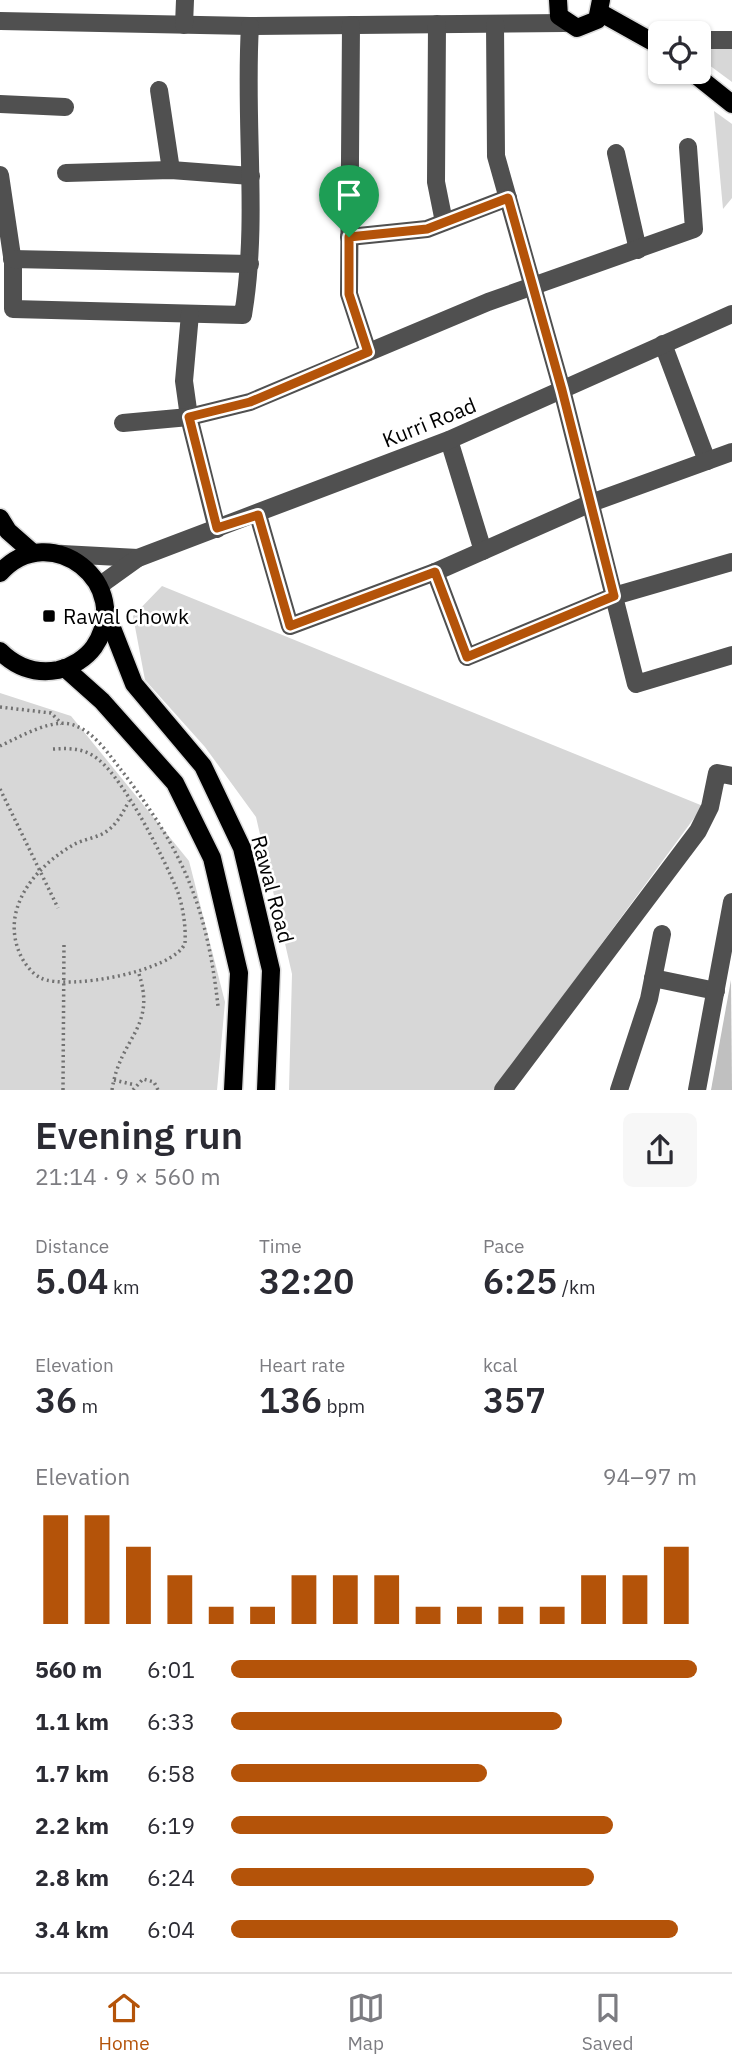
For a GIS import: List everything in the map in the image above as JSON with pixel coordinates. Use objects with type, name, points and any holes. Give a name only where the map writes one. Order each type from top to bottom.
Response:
[{"type":"main road","points":[[557,1],[559,16],[565,23],[584,28],[597,20],[601,7],[648,36]]},
{"type":"main road","points":[[707,84],[732,104]]},
{"type":"main road","points":[[0,518],[8,531],[33,553]]},
{"type":"main road","points":[[0,573],[18,558],[33,553],[62,554],[88,570],[99,586]]},
{"type":"main road","name":"Rawal Road","points":[[99,586],[105,610],[134,684],[203,766],[242,848],[271,970],[266,1090]]},
{"type":"main road","points":[[0,662],[35,671],[65,668],[90,652],[99,639],[105,610]]},
{"type":"main road","points":[[0,650],[21,666],[35,671]]},
{"type":"main road","points":[[65,668],[102,701],[175,783],[212,858],[239,973],[233,1090]]},
{"type":"street","points":[[184,25],[185,0]]},
{"type":"street","points":[[0,21],[250,26],[565,23]]},
{"type":"street","points":[[437,24],[436,182],[444,222]]},
{"type":"street","points":[[495,24],[496,156],[562,390],[636,684],[732,655]]},
{"type":"street","points":[[351,25],[349,294],[368,352]]},
{"type":"street","points":[[1,187],[12,259],[13,309],[243,315],[250,264],[250,26]]},
{"type":"street","points":[[711,40],[732,40]]},
{"type":"street","points":[[159,90],[172,170]]},
{"type":"street","points":[[0,104],[65,107]]},
{"type":"street","points":[[123,423],[189,417],[250,402],[488,302],[694,229],[688,147]]},
{"type":"street","points":[[616,153],[638,250]]},
{"type":"street","points":[[66,173],[172,170],[251,176]]},
{"type":"street","points":[[349,237],[427,229],[508,198]]},
{"type":"street","points":[[12,259],[250,264]]},
{"type":"street","points":[[190,314],[184,381],[189,417],[217,528]]},
{"type":"street","name":"Kurri Road","points":[[138,558],[258,515],[449,440],[732,314]]},
{"type":"street","points":[[663,344],[707,461]]},
{"type":"street","points":[[449,440],[483,551]]},
{"type":"street","points":[[258,515],[290,626],[435,572],[591,503],[732,452]]},
{"type":"street","points":[[62,554],[138,558]]},
{"type":"street","points":[[99,586],[138,558]]},
{"type":"street","points":[[435,572],[467,657],[614,596],[732,562]]},
{"type":"street","points":[[503,1090],[698,831],[710,807],[717,773],[732,776]]},
{"type":"street","points":[[697,1090],[732,901]]},
{"type":"street","points":[[619,1090],[653,978],[662,934]]},
{"type":"street","points":[[653,978],[716,990]]},
{"type":"path","points":[[0,707],[51,713],[61,724]]},
{"type":"path","points":[[0,746],[40,729],[61,724],[76,726],[101,745],[154,813],[177,854],[200,905],[212,950],[218,1017]]},
{"type":"path","points":[[53,748],[85,751],[100,760],[129,801],[177,889],[185,933],[182,950],[176,957],[138,971],[65,982],[42,979],[30,970],[20,956],[14,936],[14,914],[20,897],[39,871],[73,845],[105,833],[118,822],[129,801]]},
{"type":"path","points":[[0,789],[58,908]]},
{"type":"path","points":[[63,1090],[64,942]]},
{"type":"path","points":[[112,1090],[118,1062],[144,1012],[145,991],[138,971]]},
{"type":"path","points":[[114,1080],[134,1087],[143,1079],[149,1079],[158,1090]]},
{"type":"shaded area","points":[[711,47],[732,48],[732,82],[711,66]]},
{"type":"shaded area","points":[[714,111],[732,124],[732,198],[723,209]]},
{"type":"shaded area","points":[[162,586],[703,806],[494,1090],[289,1090],[292,974],[256,817],[205,747],[145,680],[133,616]]},
{"type":"shaded area","points":[[0,693],[71,716],[189,861],[225,1002],[217,1090],[0,1090]]},
{"type":"building","points":[[731,980],[732,1090],[711,1090]]},
{"type":"place","name":"Rawal Chowk","points":[[49,616]]},
{"type":"route","points":[[508,198],[562,390],[614,596],[467,657],[435,572],[290,626],[258,515],[217,528],[189,417],[250,402],[368,352],[349,294],[349,237],[427,229],[508,198]]}]
